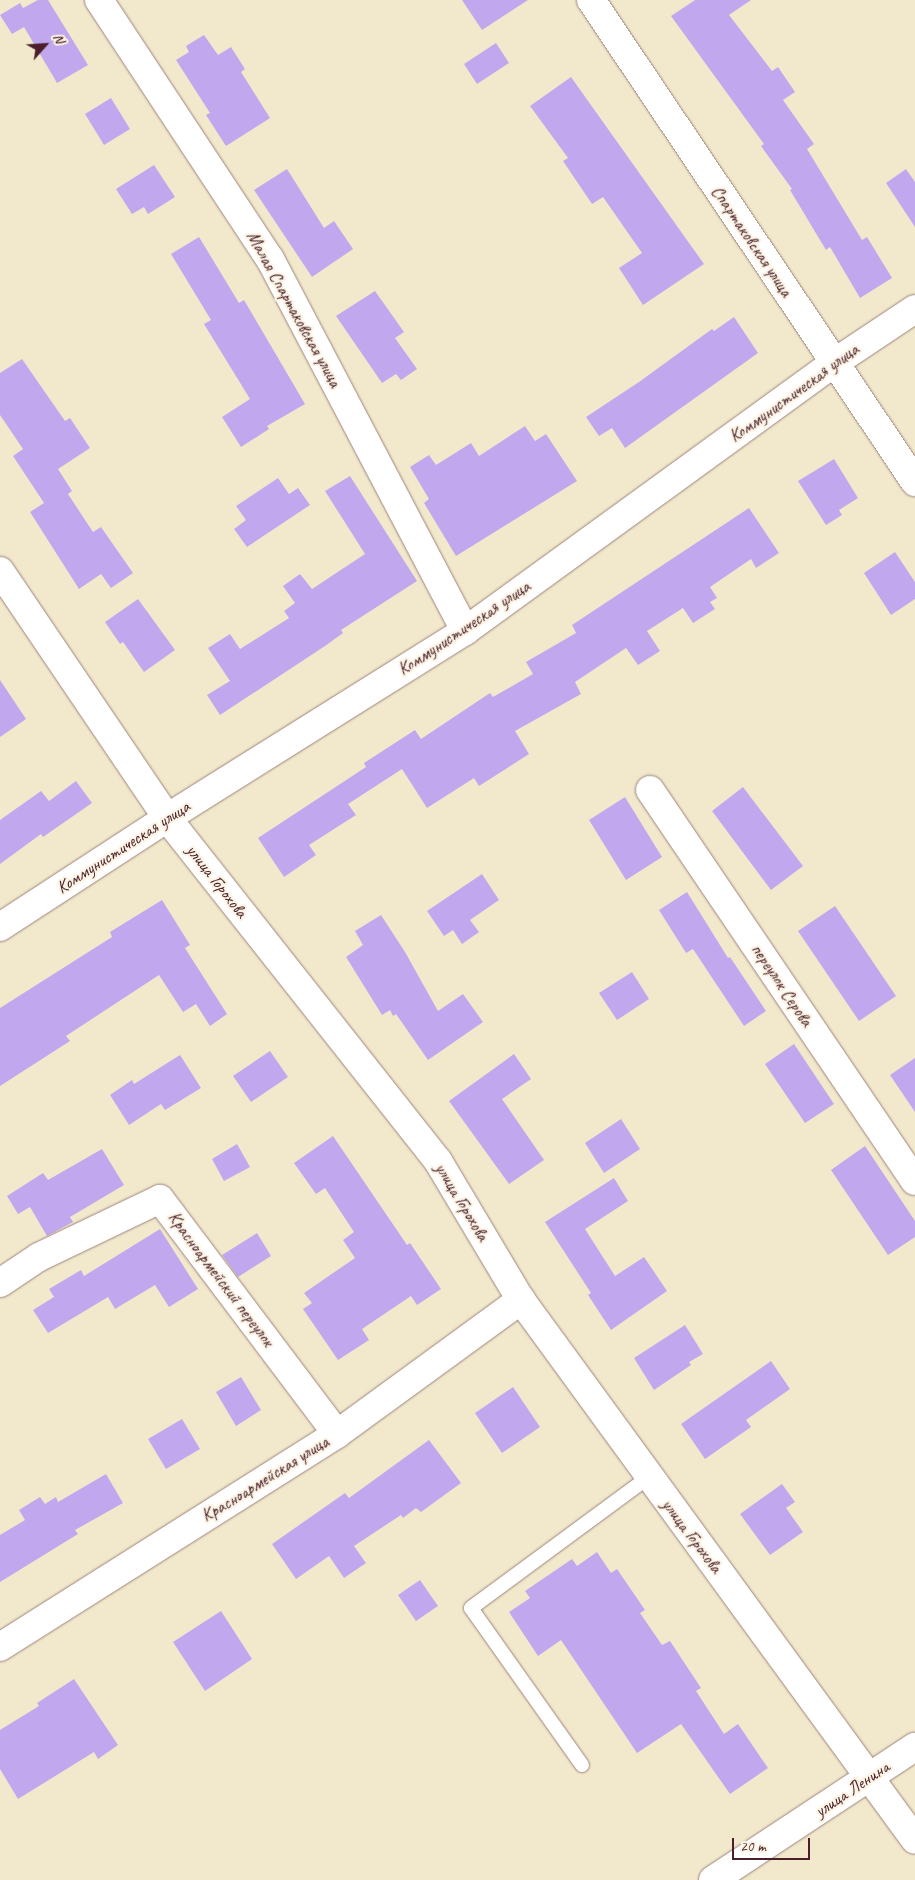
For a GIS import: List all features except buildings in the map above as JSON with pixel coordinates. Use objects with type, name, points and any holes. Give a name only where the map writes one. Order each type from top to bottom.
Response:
[{"type":"street","name":"Малая Спартаковская улица","points":[[99,0],[270,259],[465,631]]},
{"type":"street","name":"Спартаковская улица","points":[[591,0],[915,482]]},
{"type":"street","name":"Коммунистическая улица","points":[[0,927],[167,818],[465,631],[834,363],[915,309]]},
{"type":"street","name":"улица Горохова","points":[[0,571],[167,818],[438,1161],[521,1300],[649,1477],[871,1777],[915,1840]]},
{"type":"street","name":"переулок Серова","points":[[650,790],[915,1181]]},
{"type":"street","name":"Красноармейский переулок","points":[[0,1283],[39,1256],[160,1198],[336,1434]]},
{"type":"street","name":"Красноармейская улица","points":[[0,1647],[336,1434],[521,1300]]},
{"type":"street","name":"улица Ленина","points":[[713,1880],[871,1777],[915,1746]]},
{"type":"lane","points":[[582,1765],[471,1608],[649,1477]]}]
